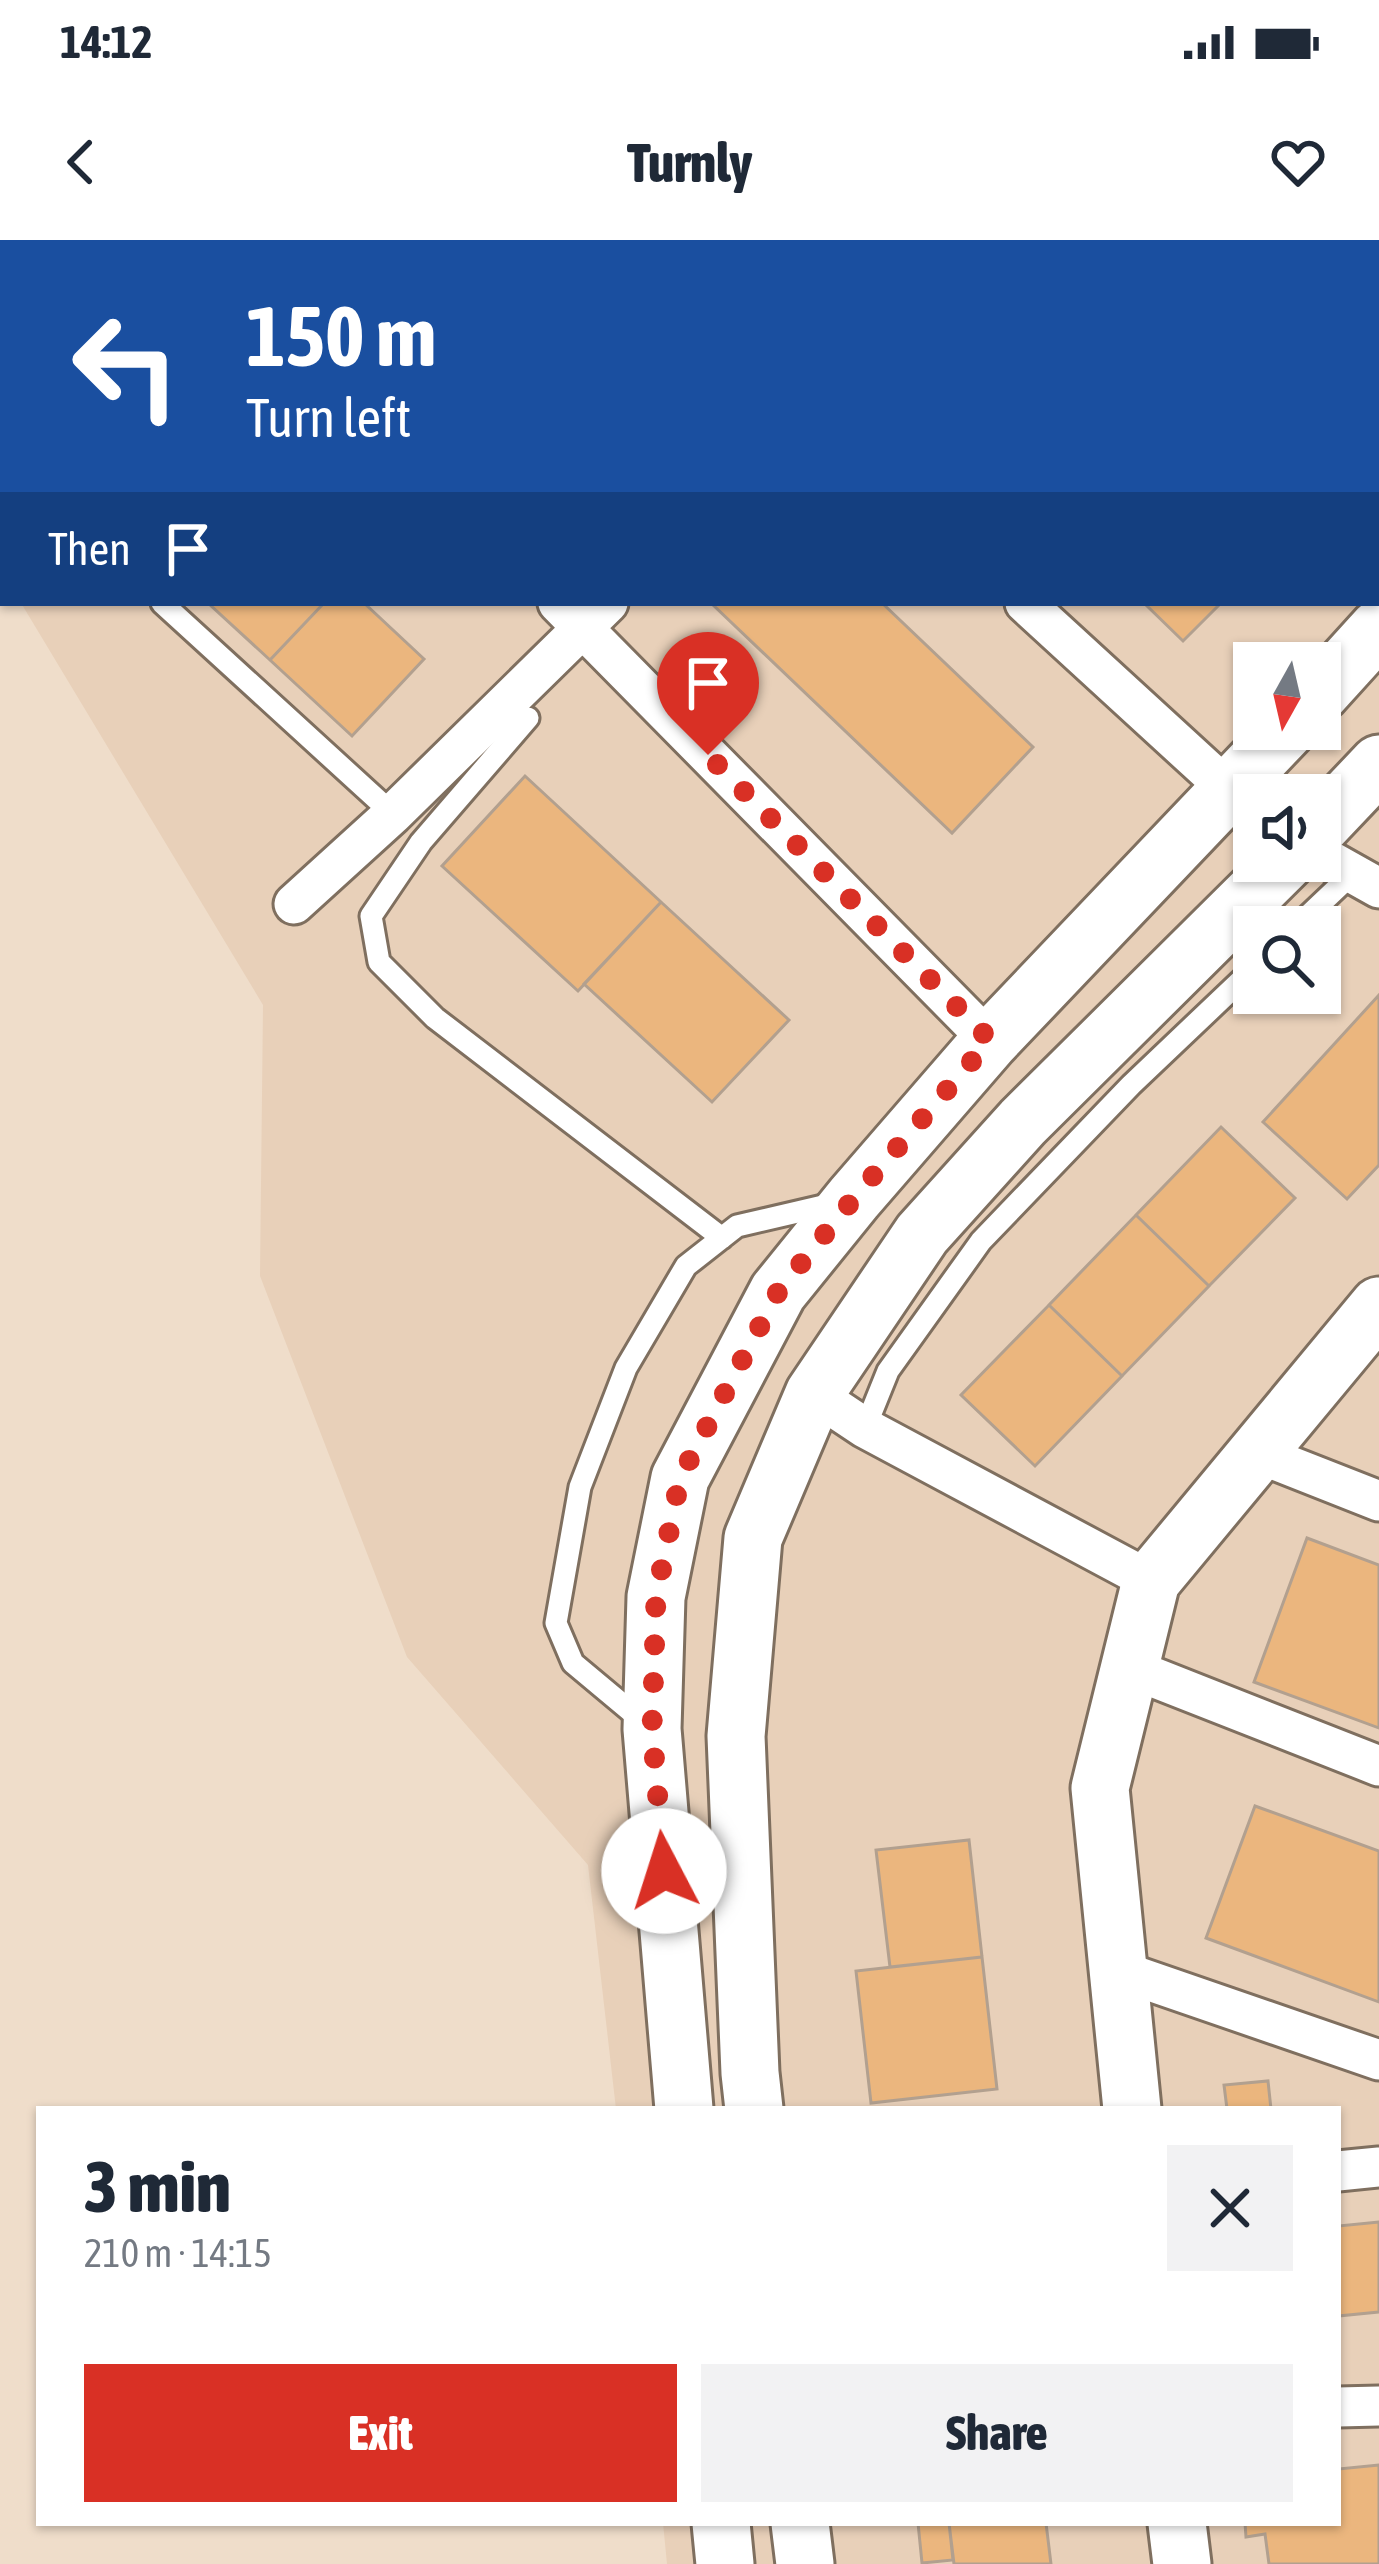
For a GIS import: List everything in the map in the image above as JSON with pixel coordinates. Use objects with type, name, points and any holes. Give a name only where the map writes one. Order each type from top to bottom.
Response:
[{"type":"street","points":[[1027,606],[1233,792]]},
{"type":"street","points":[[293,904],[393,814],[583,611],[990,1040]]},
{"type":"street","points":[[1341,670],[1379,628]]},
{"type":"street","points":[[1341,804],[1379,764]]},
{"type":"street","points":[[684,2106],[652,1729],[656,1597],[680,1478],[778,1292],[854,1198],[990,1040],[1233,809]]},
{"type":"street","points":[[754,2106],[736,1736],[753,1538],[814,1394],[922,1234],[1023,1122],[1265,882]]},
{"type":"street","points":[[1132,2106],[1100,1788],[1150,1581],[1379,1306]]},
{"type":"street","points":[[814,1394],[865,1427],[1150,1581]]},
{"type":"street","points":[[1257,1453],[1379,1501]]},
{"type":"street","points":[[1130,1668],[1379,1766]]},
{"type":"street","points":[[1118,1970],[1379,2060]]},
{"type":"street","points":[[1341,2171],[1379,2167]]},
{"type":"street","points":[[1341,2407],[1379,2406]]},
{"type":"street","points":[[721,2526],[725,2564]]},
{"type":"street","points":[[800,2526],[805,2564]]},
{"type":"street","points":[[1177,2526],[1181,2564]]},
{"type":"lane","points":[[165,606],[393,814]]},
{"type":"lane","points":[[528,718],[421,842],[370,916],[379,962],[435,1018],[722,1238]]},
{"type":"lane","points":[[1317,906],[1351,872]]},
{"type":"lane","points":[[865,1427],[888,1371],[981,1241],[1131,1085],[1233,988]]},
{"type":"lane","points":[[652,1729],[573,1663],[556,1623],[580,1487],[626,1368],[686,1266],[736,1226],[854,1198]]},
{"type":"shaded area","points":[[23,606],[1379,606],[1379,2564],[667,2564],[663,2526],[1341,2526],[1341,2106],[616,2106],[588,1865],[407,1657],[260,1276],[263,1005]]},
{"type":"building","points":[[211,606],[321,606],[270,660]]},
{"type":"building","points":[[321,606],[367,606],[424,659],[352,736],[270,660]]},
{"type":"building","points":[[714,606],[885,606],[1033,747],[952,833]]},
{"type":"building","points":[[1147,606],[1218,606],[1183,641]]},
{"type":"building","points":[[525,776],[661,902],[578,991],[442,866]]},
{"type":"building","points":[[661,902],[789,1020],[712,1102],[584,984]]},
{"type":"building","points":[[1379,995],[1379,1165],[1347,1199],[1263,1122]]},
{"type":"building","points":[[1221,1127],[1295,1198],[1209,1286],[1136,1215]]},
{"type":"building","points":[[1136,1215],[1209,1286],[1122,1376],[1049,1305]]},
{"type":"building","points":[[1049,1305],[1122,1376],[1035,1466],[961,1395]]},
{"type":"building","points":[[1307,1538],[1379,1565],[1379,1728],[1254,1682]]},
{"type":"building","points":[[1255,1806],[1379,1851],[1379,2002],[1206,1938]]},
{"type":"building","points":[[969,1840],[982,1957],[890,1967],[876,1850]]},
{"type":"building","points":[[982,1957],[997,2089],[871,2103],[856,1971]]},
{"type":"building","points":[[1268,2081],[1271,2106],[1227,2106],[1224,2085]]},
{"type":"building","points":[[1379,2222],[1379,2312],[1341,2316],[1341,2226]]},
{"type":"building","points":[[1379,2465],[1379,2564],[1269,2564],[1265,2534],[1246,2537],[1245,2526],[1341,2526],[1341,2469]]},
{"type":"building","points":[[918,2526],[949,2526],[953,2560],[922,2563]]},
{"type":"building","points":[[949,2526],[1046,2526],[1051,2564],[954,2564]]},
{"type":"route","points":[[664,1871],[652,1729],[656,1597],[680,1478],[778,1292],[990,1040],[708,755]]}]
